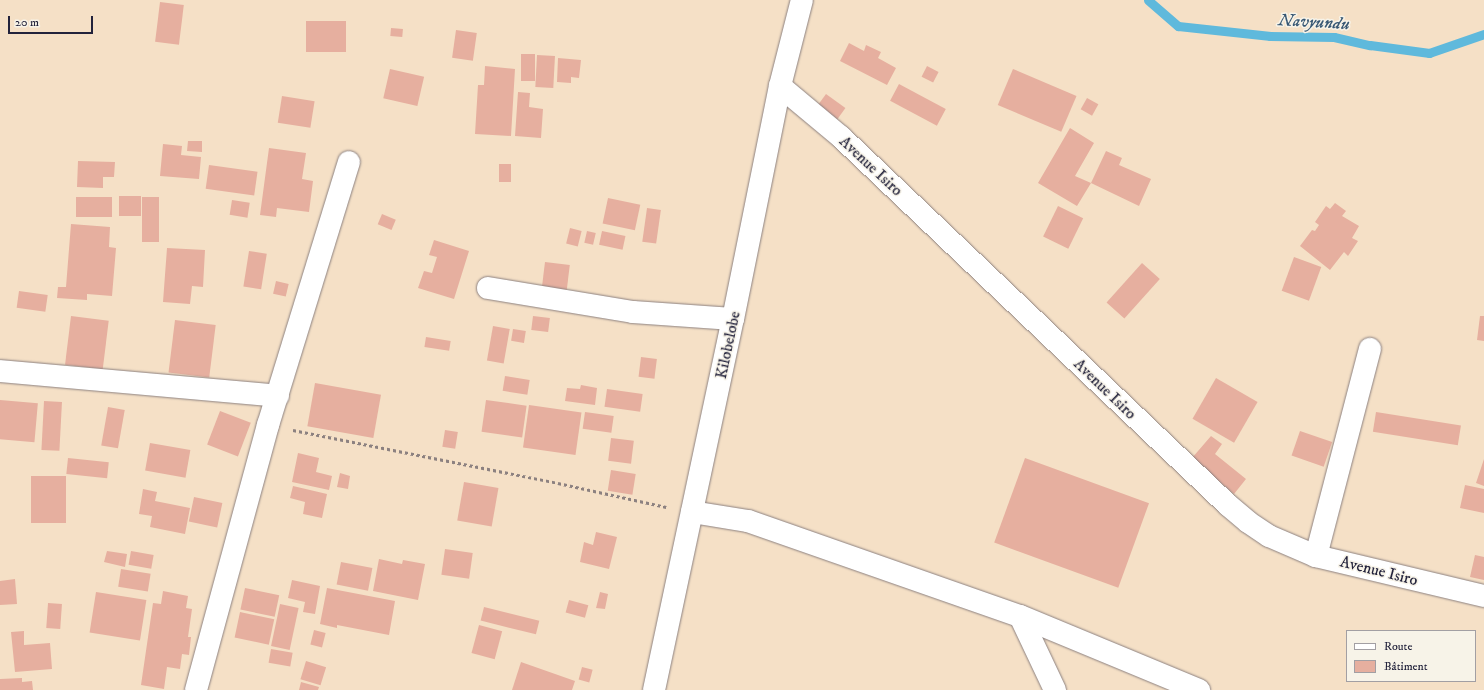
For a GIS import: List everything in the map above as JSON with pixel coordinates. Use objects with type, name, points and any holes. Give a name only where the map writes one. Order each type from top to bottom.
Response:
[{"type":"street","name":"Kilobelobe","points":[[654,690],[733,319],[780,86],[802,0]]},
{"type":"street","name":"Avenue Isiro","points":[[780,86],[841,137],[1228,505],[1268,536],[1316,556],[1484,596]]},
{"type":"street","points":[[196,690],[268,425],[349,162]]},
{"type":"street","points":[[488,288],[633,312],[733,319]]},
{"type":"street","points":[[1316,556],[1370,349]]},
{"type":"street","points":[[0,371],[278,396]]},
{"type":"street","points":[[692,512],[748,521],[1020,616],[1199,690]]},
{"type":"street","points":[[1020,616],[1055,690]]},
{"type":"path","points":[[268,425],[692,512]]},
{"type":"building","points":[[160,2],[184,5],[179,45],[155,42]]},
{"type":"building","points":[[306,21],[346,21],[346,52],[306,52]]},
{"type":"building","points":[[391,28],[403,29],[402,37],[390,36]]},
{"type":"building","points":[[456,30],[477,33],[473,61],[452,58]]},
{"type":"building","points":[[849,43],[864,51],[866,45],[881,52],[878,58],[896,68],[887,85],[840,61]]},
{"type":"building","points":[[521,54],[535,54],[535,81],[521,81]]},
{"type":"building","points":[[537,55],[555,56],[553,88],[535,87]]},
{"type":"building","points":[[558,58],[581,60],[579,78],[571,77],[571,83],[557,82]]},
{"type":"building","points":[[485,66],[515,69],[511,136],[475,134],[478,85],[484,85]]},
{"type":"building","points":[[927,66],[939,72],[933,83],[922,77]]},
{"type":"building","points":[[390,69],[424,77],[417,106],[383,98]]},
{"type":"building","points":[[1013,69],[1077,96],[1061,132],[998,105]]},
{"type":"building","points":[[899,84],[946,109],[937,126],[890,101]]},
{"type":"building","points":[[518,92],[530,93],[529,107],[543,109],[541,138],[515,136]]},
{"type":"building","points":[[826,94],[845,108],[837,119],[818,105]]},
{"type":"building","points":[[282,96],[315,101],[310,128],[278,123]]},
{"type":"building","points":[[1087,98],[1098,104],[1092,116],[1081,109]]},
{"type":"building","points":[[1070,128],[1094,143],[1075,176],[1091,183],[1077,206],[1038,183]]},
{"type":"building","points":[[188,141],[202,141],[202,152],[187,151]]},
{"type":"building","points":[[163,144],[182,146],[181,155],[201,157],[199,179],[160,176]]},
{"type":"building","points":[[269,148],[306,153],[302,179],[313,181],[309,212],[277,208],[276,217],[260,215]]},
{"type":"building","points":[[1106,151],[1122,158],[1119,165],[1151,179],[1139,206],[1091,183]]},
{"type":"building","points":[[78,161],[115,162],[114,177],[103,177],[103,188],[77,187]]},
{"type":"building","points":[[499,164],[511,164],[511,182],[499,182]]},
{"type":"building","points":[[209,165],[258,172],[254,196],[206,189]]},
{"type":"building","points":[[119,196],[141,196],[141,216],[119,216]]},
{"type":"building","points":[[76,197],[112,197],[112,217],[76,217]]},
{"type":"building","points":[[142,197],[159,197],[159,242],[142,242]]},
{"type":"building","points":[[608,198],[640,205],[635,230],[603,223]]},
{"type":"building","points":[[232,200],[250,203],[247,218],[230,215]]},
{"type":"building","points":[[1335,203],[1346,211],[1342,216],[1359,226],[1352,238],[1358,241],[1348,256],[1344,252],[1330,270],[1300,246],[1312,230],[1315,231],[1319,225],[1315,222],[1326,206],[1330,209]]},
{"type":"building","points":[[1058,206],[1083,218],[1068,249],[1043,237]]},
{"type":"building","points":[[647,208],[661,210],[656,244],[642,242]]},
{"type":"building","points":[[382,214],[396,220],[392,230],[378,224]]},
{"type":"building","points":[[71,224],[110,227],[109,247],[116,248],[112,296],[87,294],[87,300],[57,298],[58,287],[66,287]]},
{"type":"building","points":[[570,228],[582,231],[578,246],[566,244]]},
{"type":"building","points":[[587,231],[596,233],[593,245],[584,243]]},
{"type":"building","points":[[602,231],[625,236],[623,250],[599,245]]},
{"type":"building","points":[[434,240],[469,251],[454,299],[418,288],[424,271],[432,273],[437,257],[429,255]]},
{"type":"building","points":[[167,248],[205,250],[203,287],[192,286],[190,304],[163,302]]},
{"type":"building","points":[[249,251],[267,254],[261,289],[243,287]]},
{"type":"building","points":[[1294,257],[1321,267],[1309,301],[1282,291]]},
{"type":"building","points":[[545,262],[570,265],[566,295],[541,292]]},
{"type":"building","points":[[1142,263],[1160,279],[1124,318],[1107,302]]},
{"type":"building","points":[[276,281],[289,284],[286,297],[273,294]]},
{"type":"building","points":[[19,291],[48,295],[45,312],[17,308]]},
{"type":"building","points":[[71,316],[109,321],[103,369],[65,365]]},
{"type":"building","points":[[533,316],[550,318],[548,332],[531,330]]},
{"type":"building","points":[[1480,316],[1484,316],[1484,341],[1477,340]]},
{"type":"building","points":[[175,320],[216,325],[209,378],[169,373]]},
{"type":"building","points":[[493,326],[510,329],[504,363],[487,360]]},
{"type":"building","points":[[513,329],[526,331],[524,343],[511,341]]},
{"type":"building","points":[[426,337],[451,341],[449,351],[424,347]]},
{"type":"building","points":[[641,357],[657,359],[654,379],[639,377]]},
{"type":"building","points":[[505,376],[530,380],[527,395],[503,391]]},
{"type":"building","points":[[1216,378],[1258,402],[1234,443],[1192,419]]},
{"type":"building","points":[[315,383],[381,395],[373,438],[307,426]]},
{"type":"building","points":[[581,385],[597,388],[595,405],[565,401],[567,388],[580,389]]},
{"type":"building","points":[[607,389],[643,394],[640,412],[604,407]]},
{"type":"building","points":[[0,400],[38,403],[34,442],[0,439]]},
{"type":"building","points":[[486,400],[527,406],[522,437],[482,432]]},
{"type":"building","points":[[44,401],[62,402],[59,451],[41,450]]},
{"type":"building","points":[[529,405],[581,412],[575,455],[523,448]]},
{"type":"building","points":[[108,407],[125,410],[118,448],[101,445]]},
{"type":"building","points":[[220,411],[251,423],[238,456],[207,445]]},
{"type":"building","points":[[585,412],[614,416],[611,433],[583,429]]},
{"type":"building","points":[[1376,412],[1461,425],[1458,445],[1373,432]]},
{"type":"building","points":[[445,430],[458,432],[455,449],[442,447]]},
{"type":"building","points":[[1300,431],[1332,442],[1324,467],[1292,456]]},
{"type":"building","points":[[1211,436],[1222,444],[1215,454],[1246,479],[1234,494],[1192,458]]},
{"type":"building","points":[[611,438],[634,441],[631,464],[608,461]]},
{"type":"building","points":[[150,443],[190,450],[186,478],[145,471]]},
{"type":"building","points":[[298,453],[319,458],[316,472],[332,476],[329,490],[292,482]]},
{"type":"building","points":[[68,458],[109,462],[107,478],[66,474]]},
{"type":"building","points":[[1025,458],[1149,503],[1118,588],[994,543]]},
{"type":"building","points":[[1484,459],[1484,486],[1476,483]]},
{"type":"building","points":[[611,470],[636,474],[632,495],[608,491]]},
{"type":"building","points":[[340,473],[350,476],[348,489],[337,487]]},
{"type":"building","points":[[31,476],[66,476],[66,523],[31,523]]},
{"type":"building","points":[[464,482],[498,488],[492,526],[457,520]]},
{"type":"building","points":[[1465,485],[1484,489],[1484,513],[1460,508]]},
{"type":"building","points":[[293,486],[327,494],[322,518],[303,514],[305,502],[290,498]]},
{"type":"building","points":[[143,489],[157,492],[155,501],[190,508],[185,534],[150,527],[152,516],[139,514]]},
{"type":"building","points":[[194,497],[222,503],[217,527],[189,521]]},
{"type":"building","points":[[596,532],[617,537],[609,569],[580,562],[584,542],[593,545]]},
{"type":"building","points":[[445,549],[473,553],[469,579],[441,575]]},
{"type":"building","points":[[107,551],[127,554],[125,567],[104,562]]},
{"type":"building","points":[[131,551],[154,555],[151,569],[129,565]]},
{"type":"building","points":[[1475,555],[1484,557],[1484,580],[1470,577]]},
{"type":"building","points":[[379,559],[402,564],[403,560],[425,564],[418,600],[373,591]]},
{"type":"building","points":[[341,562],[372,568],[368,591],[337,585]]},
{"type":"building","points":[[121,569],[151,574],[148,591],[118,587]]},
{"type":"building","points":[[15,579],[17,604],[0,605],[0,581]]},
{"type":"building","points":[[292,580],[320,586],[315,614],[303,612],[305,602],[288,598]]},
{"type":"building","points":[[245,588],[279,595],[275,617],[240,610]]},
{"type":"building","points":[[327,588],[395,601],[389,635],[337,625],[337,628],[320,624]]},
{"type":"building","points":[[163,591],[188,596],[186,608],[192,609],[188,637],[191,637],[189,655],[182,654],[180,669],[167,667],[164,689],[141,685],[153,603],[161,604]]},
{"type":"building","points":[[96,592],[146,600],[140,640],[90,632]]},
{"type":"building","points":[[600,592],[608,594],[605,609],[596,608]]},
{"type":"building","points":[[569,600],[588,605],[585,618],[566,613]]},
{"type":"building","points":[[48,603],[62,604],[60,629],[46,628]]},
{"type":"building","points":[[280,604],[299,608],[290,650],[271,646]]},
{"type":"building","points":[[484,607],[539,621],[536,634],[481,621]]},
{"type":"building","points":[[240,612],[274,619],[269,645],[235,637]]},
{"type":"building","points":[[479,625],[502,631],[495,659],[471,653]]},
{"type":"building","points":[[314,630],[326,633],[322,647],[310,645]]},
{"type":"building","points":[[24,631],[24,645],[50,643],[52,669],[15,672],[11,632]]},
{"type":"building","points":[[271,649],[293,653],[290,667],[269,663]]},
{"type":"building","points":[[306,661],[326,667],[321,685],[300,679]]},
{"type":"building","points":[[521,662],[575,681],[572,690],[512,690]]},
{"type":"building","points":[[582,667],[593,670],[589,682],[579,680]]},
{"type":"building","points":[[22,678],[22,682],[32,681],[33,690],[0,690],[0,679]]},
{"type":"building","points":[[301,682],[319,687],[318,690],[299,690]]},
{"type":"waterway","name":"Navyundu","points":[[1148,0],[1178,26],[1270,36],[1334,37],[1370,45],[1429,53],[1484,34]]}]
